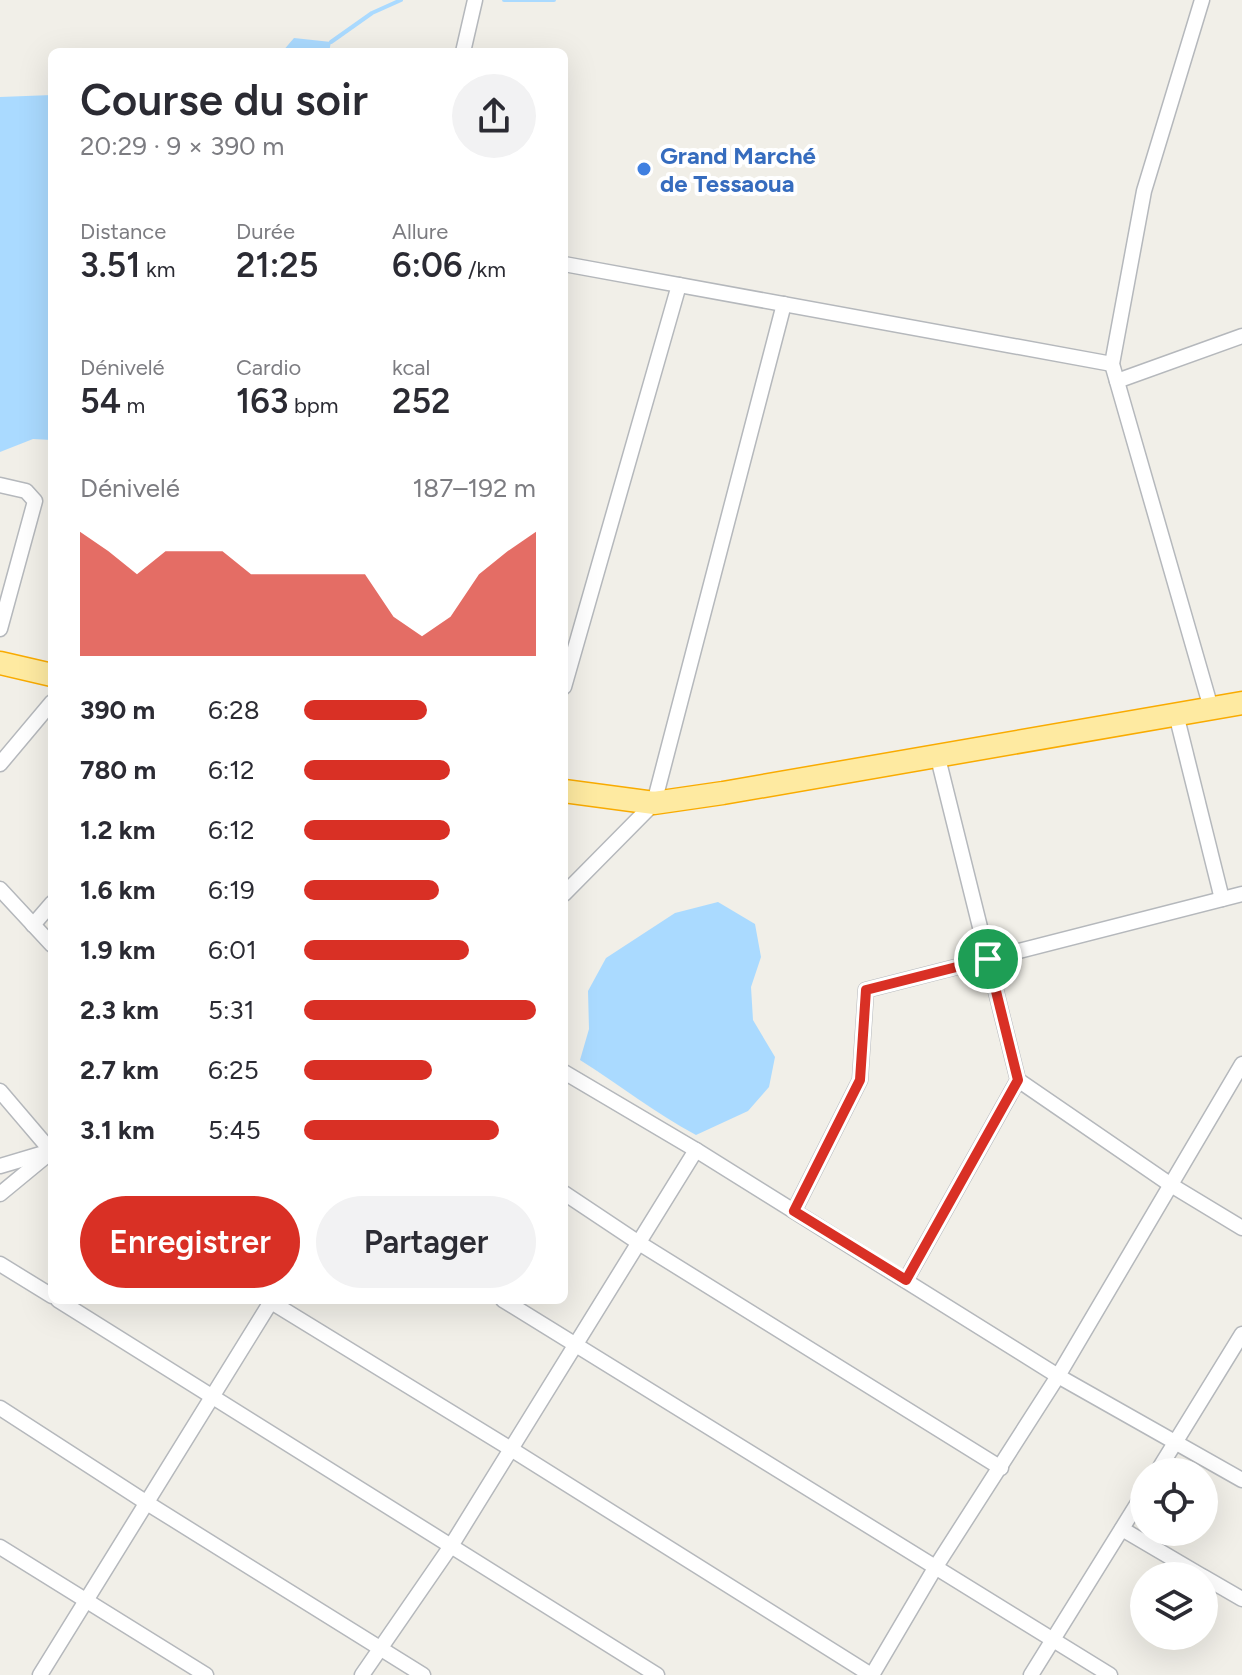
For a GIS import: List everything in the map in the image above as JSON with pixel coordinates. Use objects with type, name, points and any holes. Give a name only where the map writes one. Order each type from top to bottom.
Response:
[{"type":"highway","points":[[0,663],[48,674]]},
{"type":"highway","points":[[568,792],[654,803],[1242,703]]},
{"type":"street","points":[[464,48],[475,0]]},
{"type":"street","points":[[1202,0],[1144,191],[1112,364],[1211,708]]},
{"type":"street","points":[[568,265],[1112,364]]},
{"type":"street","points":[[568,673],[679,285]]},
{"type":"street","points":[[568,890],[654,803],[784,304]]},
{"type":"street","points":[[1117,381],[1242,336]]},
{"type":"street","points":[[0,485],[26,491],[35,501],[0,629]]},
{"type":"street","points":[[0,764],[48,707]]},
{"type":"street","points":[[1176,714],[1222,899]]},
{"type":"street","points":[[937,754],[1018,1080],[1171,1185],[1242,1228]]},
{"type":"street","points":[[0,889],[48,941]]},
{"type":"street","points":[[794,1211],[860,1080],[866,990],[1242,894]]},
{"type":"street","points":[[33,925],[48,908]]},
{"type":"street","points":[[275,1304],[872,1675],[935,1568],[1058,1376],[1242,1064]]},
{"type":"street","points":[[568,1074],[696,1150],[1058,1376],[1242,1480]]},
{"type":"street","points":[[906,1280],[1018,1080]]},
{"type":"street","points":[[0,1091],[48,1147]]},
{"type":"street","points":[[362,1675],[451,1546],[696,1150]]},
{"type":"street","points":[[0,1166],[48,1153]]},
{"type":"street","points":[[0,1194],[48,1155]]},
{"type":"street","points":[[568,1196],[1001,1468]]},
{"type":"street","points":[[0,1264],[48,1294]]},
{"type":"street","points":[[64,1304],[657,1675]]},
{"type":"street","points":[[40,1675],[268,1304]]},
{"type":"street","points":[[509,1304],[1110,1675]]},
{"type":"street","points":[[1166,1458],[1242,1334]]},
{"type":"street","points":[[0,1408],[423,1675]]},
{"type":"street","points":[[1031,1675],[1130,1516]]},
{"type":"street","points":[[1122,1529],[1178,1562]]},
{"type":"street","points":[[0,1547],[206,1675]]},
{"type":"street","points":[[1218,1585],[1242,1599]]},
{"type":"water","points":[[294,38],[331,42],[330,48],[285,48]]},
{"type":"water","points":[[48,95],[48,440],[33,439],[0,452],[0,97]]},
{"type":"water","points":[[718,902],[755,924],[761,957],[751,987],[753,1020],[775,1057],[769,1087],[748,1111],[696,1135],[580,1060],[589,1029],[588,991],[606,958],[675,913]]},
{"type":"waterway","points":[[331,42],[372,13],[401,0]]},
{"type":"waterway","points":[[504,0],[554,0]]},
{"type":"place","name":"Grand Marché de Tessaoua","points":[[644,169]]},
{"type":"route","points":[[988,959],[1018,1080],[906,1280],[794,1211],[860,1080],[866,990],[988,959]]}]
